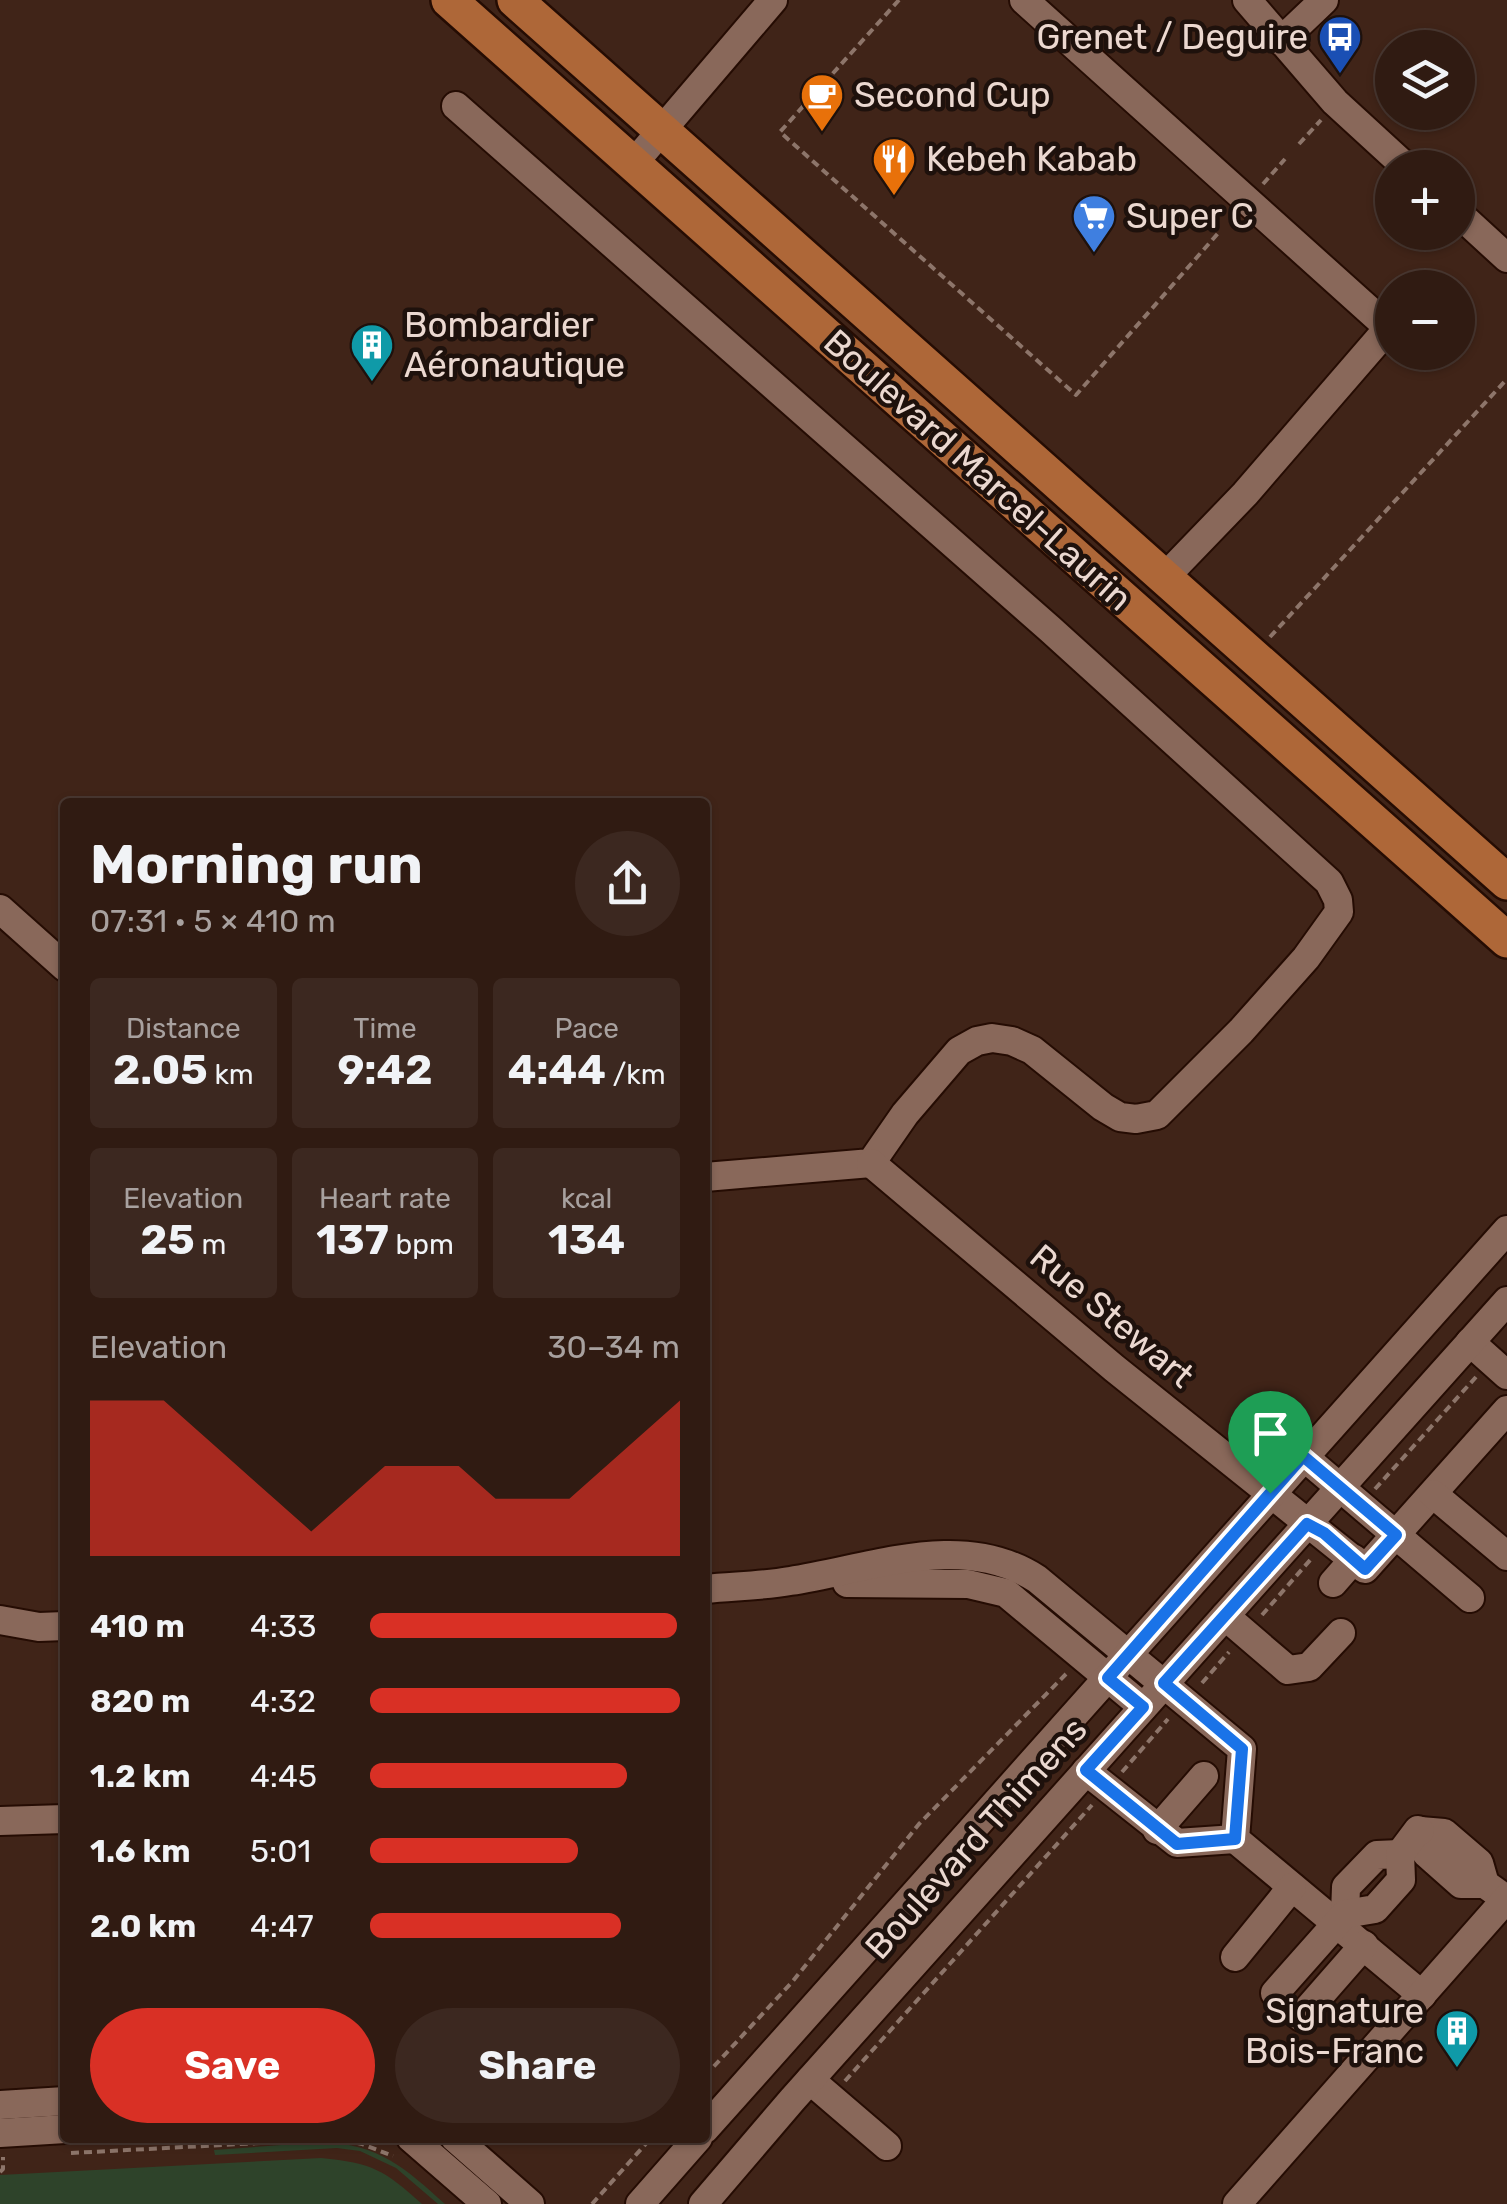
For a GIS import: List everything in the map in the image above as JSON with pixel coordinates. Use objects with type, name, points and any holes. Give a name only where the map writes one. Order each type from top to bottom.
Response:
[{"type":"main road","name":"Boulevard Marcel-Laurin","points":[[449,0],[1507,940]]},
{"type":"main road","name":"Boulevard Marcel-Laurin","points":[[515,0],[1507,882]]},
{"type":"main road","points":[[1135,610],[1165,577]]},
{"type":"street","points":[[632,164],[773,0]]},
{"type":"street","points":[[1024,0],[1375,312]]},
{"type":"street","points":[[1248,0],[1335,102],[1387,150]]},
{"type":"street","points":[[1280,41],[1324,0]]},
{"type":"street","points":[[456,106],[1050,629],[1335,891],[1339,912],[1306,958],[1241,1031],[1157,1114],[1136,1119],[1120,1116],[1103,1108],[1032,1050],[992,1038],[959,1051],[905,1114],[871,1162],[710,1177]]},
{"type":"street","points":[[1475,229],[1507,258]]},
{"type":"street","points":[[1165,577],[1245,494],[1375,344]]},
{"type":"street","points":[[0,910],[60,963]]},
{"type":"street","name":"Rue Stewart","points":[[871,1162],[1114,1368],[1354,1560]]},
{"type":"street","name":"Boulevard Thimens","points":[[710,2124],[1507,1230]]},
{"type":"street","name":"Boulevard Thimens","points":[[703,2204],[1507,1300]]},
{"type":"street","points":[[1470,1342],[1493,1374]]},
{"type":"street","points":[[1333,1583],[1354,1560],[1365,1569],[1507,1410]]},
{"type":"street","points":[[1303,1456],[1470,1598]]},
{"type":"street","points":[[1432,1494],[1507,1556]]},
{"type":"street","points":[[710,1589],[786,1582],[953,1553],[990,1557],[1020,1568],[1242,1749],[1235,1839]]},
{"type":"street","points":[[786,1582],[968,1584],[994,1589],[1025,1606],[1143,1707]]},
{"type":"street","points":[[1226,1616],[1288,1670],[1309,1667],[1342,1633]]},
{"type":"street","points":[[0,1620],[60,1626]]},
{"type":"street","points":[[1086,1770],[1177,1844],[1235,1839],[1292,1887],[1341,1918],[1364,1945],[1422,1995]]},
{"type":"street","points":[[1158,1830],[1204,1776]]},
{"type":"street","points":[[0,1821],[60,1819]]},
{"type":"street","points":[[1237,2204],[1422,1995],[1500,1894],[1478,1863],[1444,1833],[1418,1830],[1400,1854],[1377,1855],[1346,1887],[1341,1918],[1275,1994]]},
{"type":"street","points":[[1235,1957],[1292,1887]]},
{"type":"street","points":[[1301,2017],[1364,1945]]},
{"type":"street","points":[[810,2080],[887,2146]]},
{"type":"street","points":[[0,2105],[60,2101]]},
{"type":"street","points":[[1,2149],[60,2142]]},
{"type":"street","points":[[461,2143],[530,2204]]},
{"type":"street","points":[[640,2204],[694,2143]]},
{"type":"street","points":[[407,2150],[487,2204]]},
{"type":"path","points":[[899,0],[858,50],[780,132],[1076,396],[1220,231]]},
{"type":"path","points":[[1298,144],[1321,120]]},
{"type":"path","points":[[1263,184],[1285,159]]},
{"type":"path","points":[[1265,642],[1507,379]]},
{"type":"path","points":[[1371,1493],[1493,1374]]},
{"type":"path","points":[[1254,1624],[1312,1558]]},
{"type":"path","points":[[1195,1690],[1237,1643]]},
{"type":"path","name":"Boulevard Thimens","points":[[710,2071],[793,1981],[908,1837],[1062,1676]]},
{"type":"path","name":"Boulevard Thimens","points":[[1118,1776],[1170,1716]]},
{"type":"path","name":"Boulevard Thimens","points":[[841,2084],[1093,1804]]},
{"type":"path","points":[[354,2143],[407,2150]]},
{"type":"path","points":[[592,2204],[647,2143]]},
{"type":"path","points":[[0,2172],[1,2149]]},
{"type":"green space","points":[[308,2143],[360,2147],[390,2160],[445,2204],[438,2204],[396,2168],[360,2151],[337,2148],[215,2155],[214,2150]]},
{"type":"green space","points":[[321,2158],[377,2170],[422,2204],[0,2204],[0,2175]]},
{"type":"place","name":"Grenet / Deguire","points":[[1340,75]]},
{"type":"place","name":"Second Cup","points":[[822,133]]},
{"type":"place","name":"Kebeh Kabab","points":[[894,197]]},
{"type":"place","name":"Super C","points":[[1094,254]]},
{"type":"place","name":"Bombardier Aéronautique","points":[[372,383]]},
{"type":"place","name":"Signature Bois-Franc","points":[[1457,2069]]},
{"type":"route","points":[[1303,1456],[1396,1535],[1365,1569],[1324,1533],[1307,1524],[1164,1683],[1242,1749],[1235,1839],[1177,1844],[1086,1770],[1143,1707],[1108,1678],[1270,1493],[1303,1456]]}]
